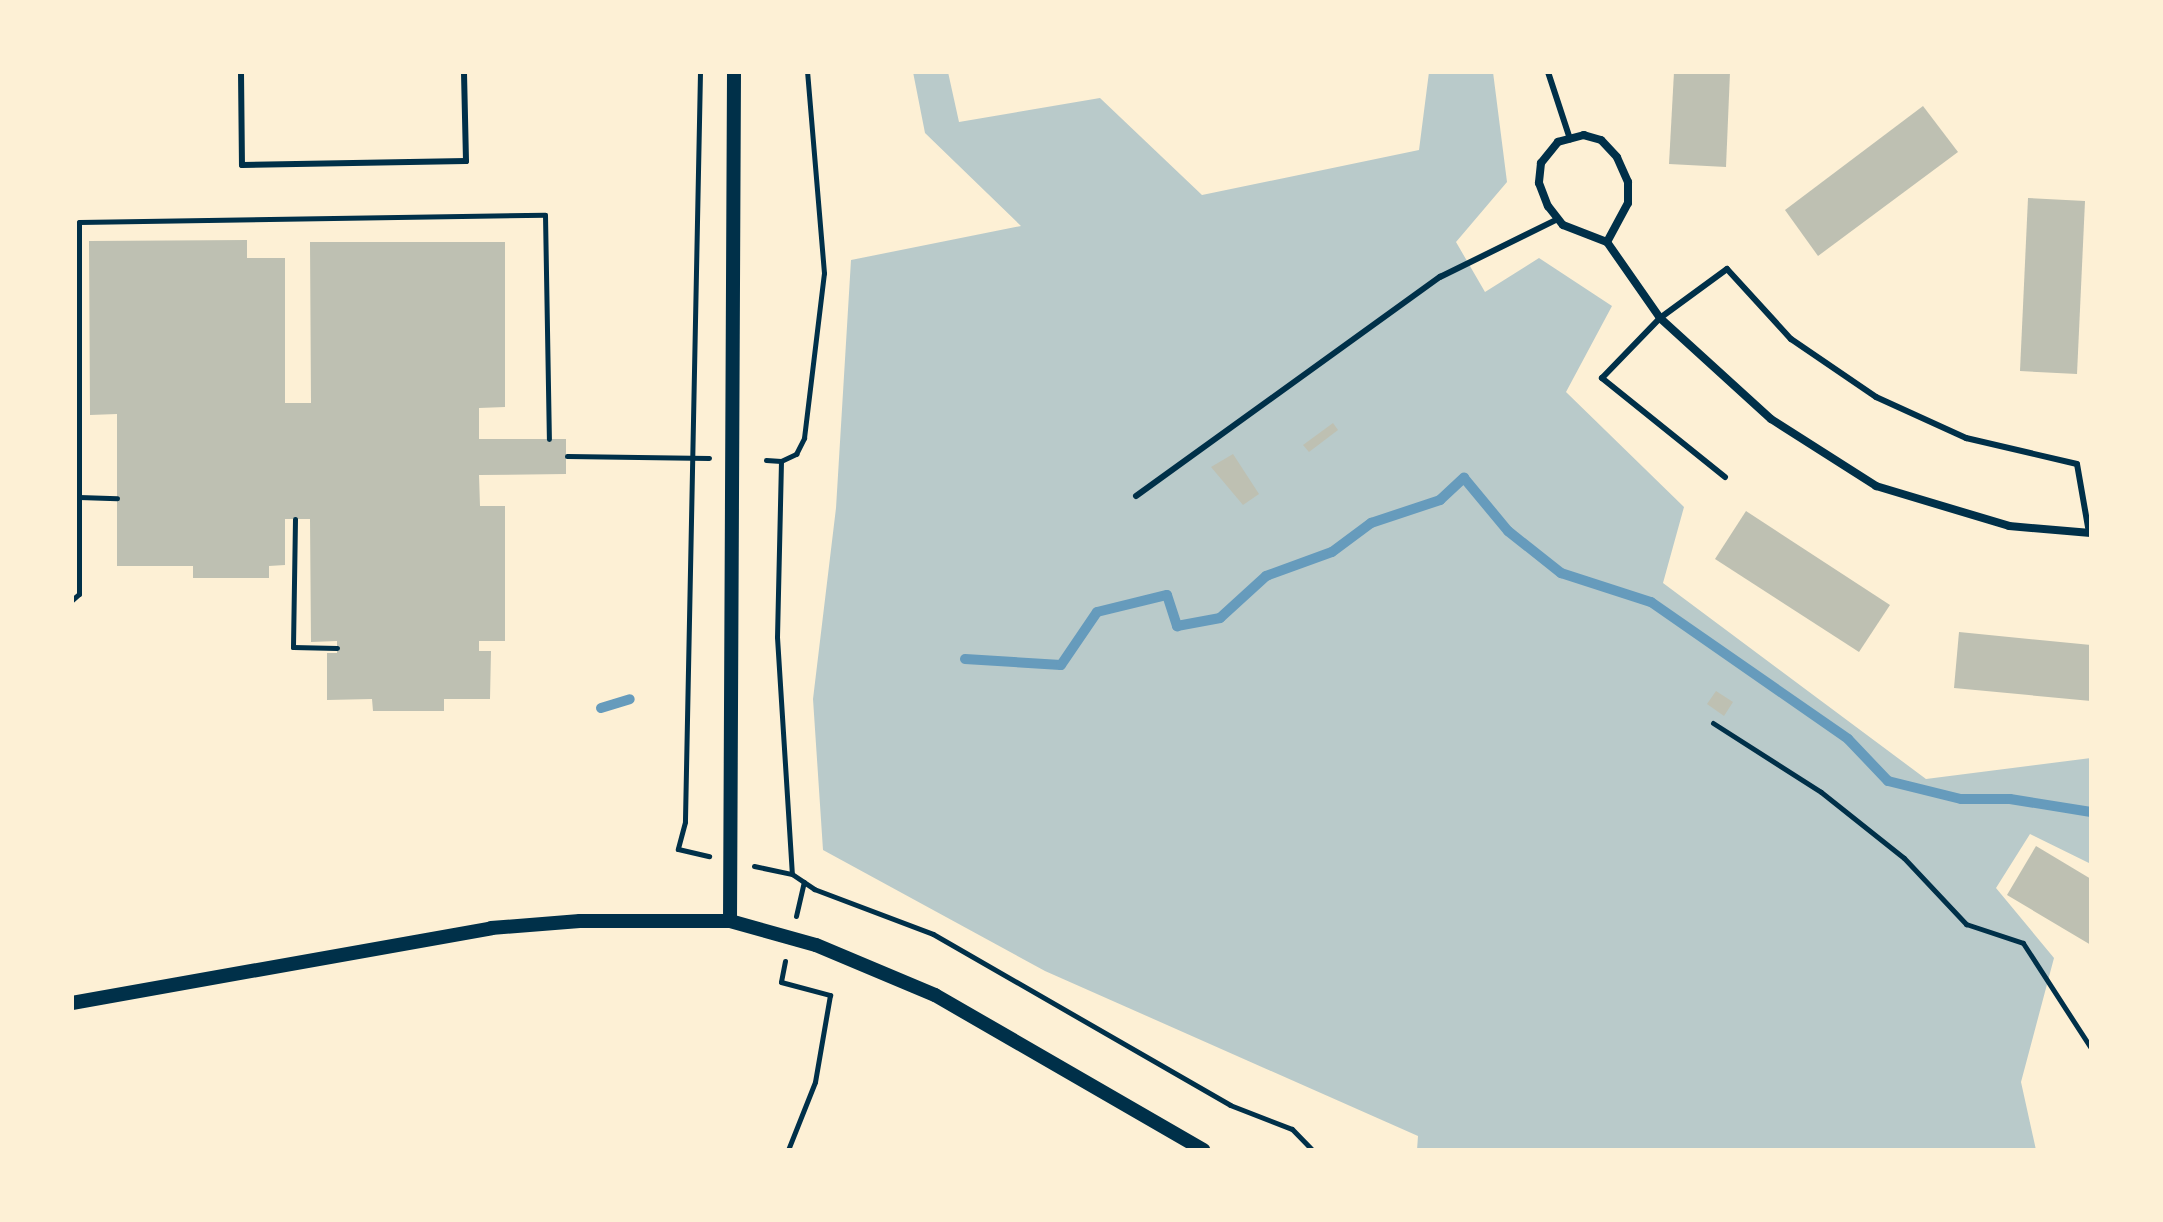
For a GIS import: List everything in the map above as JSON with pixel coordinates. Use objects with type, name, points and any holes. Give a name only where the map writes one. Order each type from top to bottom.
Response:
[{"type":"street","points":[[730,921],[734,72]]},
{"type":"street","points":[[1607,242],[1628,203],[1628,182],[1617,157],[1601,140],[1584,135],[1558,142],[1541,163],[1539,183],[1558,219],[1607,242],[1660,318],[1771,419],[1876,486],[2009,526],[2090,533]]},
{"type":"street","points":[[72,1003],[491,928],[580,921],[730,921],[790,938],[935,995],[1203,1150]]},
{"type":"lane","points":[[241,72],[242,165],[466,161],[464,72]]},
{"type":"lane","points":[[1548,72],[1570,139]]},
{"type":"lane","points":[[1136,496],[1440,277],[1558,219]]},
{"type":"lane","points":[[1725,477],[1602,378],[1660,318],[1727,269],[1791,339],[1876,397],[1966,438],[2077,464],[2090,533]]},
{"type":"path","points":[[700,72],[685,822],[678,849],[792,874],[804,882],[933,934],[1230,1105],[1292,1129],[1312,1150]]},
{"type":"path","points":[[766,460],[781,461],[796,454],[804,438],[824,273],[807,72]]},
{"type":"path","points":[[72,600],[79,594],[79,222],[545,215],[549,439]]},
{"type":"path","points":[[567,456],[714,458]]},
{"type":"path","points":[[781,461],[777,637],[792,874]]},
{"type":"path","points":[[79,497],[117,498]]},
{"type":"path","points":[[295,519],[293,647],[337,648]]},
{"type":"path","points":[[1713,723],[1821,792],[1880,839],[1966,924],[2023,943],[2091,1048]]},
{"type":"path","points":[[788,1150],[815,1082],[830,995],[781,982],[804,882]]},
{"type":"shaded area","points":[[913,72],[948,72],[959,122],[1100,98],[1202,195],[1419,150],[1429,72],[1493,72],[1507,182],[1456,242],[1485,292],[1539,258],[1612,306],[1566,392],[1684,507],[1663,583],[1926,779],[2091,758],[2091,864],[2030,834],[1996,888],[2054,958],[2021,1082],[2036,1150],[1417,1150],[1418,1136],[1045,971],[823,850],[813,699],[836,508],[851,260],[1021,226],[925,133]]},
{"type":"building","points":[[1674,72],[1730,72],[1726,167],[1669,164]]},
{"type":"building","points":[[1923,106],[1958,152],[1818,256],[1785,210]]},
{"type":"building","points":[[2028,198],[2085,201],[2077,374],[2020,371]]},
{"type":"building","points":[[247,240],[247,258],[285,258],[285,403],[311,403],[310,242],[505,242],[505,407],[479,408],[479,439],[566,439],[566,474],[479,475],[480,506],[505,506],[505,641],[479,641],[479,651],[491,651],[490,699],[444,699],[444,711],[373,711],[372,699],[327,700],[327,653],[337,653],[337,641],[311,642],[310,519],[285,519],[285,565],[269,566],[269,578],[193,578],[193,566],[117,566],[117,414],[90,415],[89,241]]},
{"type":"building","points":[[1333,423],[1338,430],[1309,452],[1303,445]]},
{"type":"building","points":[[1233,454],[1259,494],[1243,505],[1211,467]]},
{"type":"building","points":[[1746,511],[1890,605],[1859,652],[1715,559]]},
{"type":"building","points":[[1959,632],[2091,645],[2091,701],[1954,688]]},
{"type":"building","points":[[1716,691],[1733,702],[1724,716],[1707,704]]},
{"type":"building","points":[[2036,846],[2091,879],[2091,945],[2007,895]]},
{"type":"waterway","points":[[965,659],[1061,665],[1097,612],[1167,595],[1177,626],[1220,618],[1266,576],[1332,552],[1371,523],[1440,500],[1464,478],[1508,531],[1561,573],[1651,602],[1848,739],[1888,781],[1961,799],[2010,799],[2091,812]]},
{"type":"waterway","points":[[601,708],[630,699]]}]
